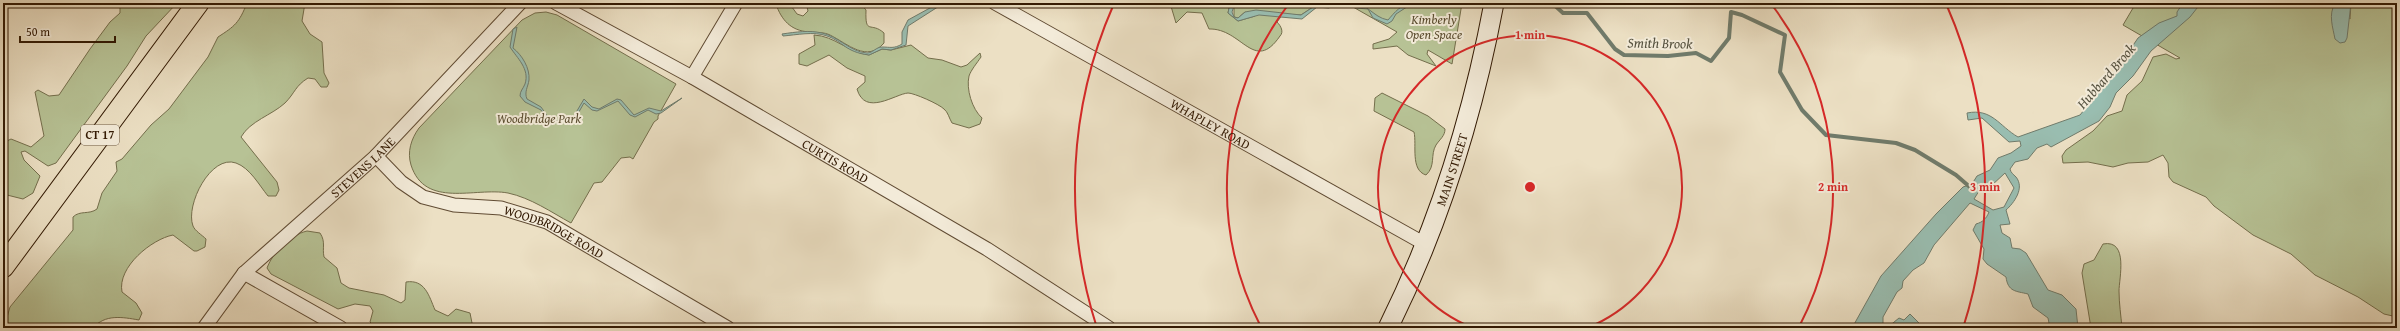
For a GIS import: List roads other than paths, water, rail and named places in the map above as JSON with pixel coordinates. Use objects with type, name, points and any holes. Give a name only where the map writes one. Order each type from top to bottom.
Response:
[{"type":"main road","name":"CT 17","points":[[3,267],[198,3]]},
{"type":"main road","name":"MAIN STREET","points":[[1388,328],[1425,244],[1455,161],[1472,105],[1494,3]]},
{"type":"street","name":"STEVENS LANE","points":[[204,328],[244,273],[376,156],[520,3]]},
{"type":"street","name":"CURTIS ROAD","points":[[556,3],[692,77],[987,249],[1109,328]]},
{"type":"street","points":[[692,77],[736,3]]},
{"type":"street","name":"WHAPLEY ROAD","points":[[995,3],[1425,244]]},
{"type":"street","name":"WOODBRIDGE ROAD","points":[[376,156],[402,182],[422,197],[454,205],[501,208],[547,222],[728,328]]},
{"type":"street","points":[[244,273],[341,328]]},
{"type":"water","points":[[939,3],[944,3],[908,26],[906,45],[891,50],[882,49],[869,55],[855,52],[833,38],[827,36],[805,34],[783,36],[782,34],[807,31],[822,33],[833,37],[855,50],[869,53],[880,47],[894,47],[902,44],[902,32],[908,20]]},
{"type":"water","points":[[1230,3],[1235,3],[1232,12],[1234,17],[1238,18],[1245,12],[1256,10],[1301,15],[1316,5],[1331,5],[1336,3],[1329,8],[1317,7],[1302,19],[1259,15],[1238,21],[1228,13]]},
{"type":"water","points":[[1350,3],[1362,5],[1367,9],[1356,8]]},
{"type":"water","points":[[1409,3],[1413,3],[1396,14],[1392,21],[1387,24],[1373,18],[1368,10],[1388,20],[1402,7]]},
{"type":"water","points":[[2183,3],[2201,3],[2190,17],[2151,51],[2133,76],[2116,93],[2110,107],[2099,121],[2051,147],[2047,144],[2037,148],[2028,159],[2015,162],[2010,169],[2018,181],[2019,190],[2015,199],[2006,210],[2010,224],[2000,225],[2002,233],[2010,238],[2012,248],[2020,249],[2026,253],[2048,290],[2062,295],[2076,309],[2078,328],[2050,328],[2048,318],[2033,307],[2028,294],[2013,290],[2009,286],[2006,277],[1987,264],[1983,259],[1984,249],[1973,230],[1976,224],[1987,217],[1989,212],[1970,203],[1934,245],[1924,263],[1913,270],[1903,281],[1902,288],[1897,292],[1883,317],[1883,324],[1888,327],[1899,318],[1904,320],[1910,314],[1920,324],[1930,328],[1852,328],[1881,276],[1936,214],[1963,187],[1972,184],[1977,176],[1990,170],[1998,158],[2011,153],[2021,146],[2020,141],[2009,142],[1982,118],[1968,120],[1967,113],[1976,112],[1989,115],[2018,137],[2080,115],[2117,69],[2138,38],[2159,23],[2177,16],[2177,12]],"holes":[[[2005,173],[2014,188],[2004,207],[1993,210],[1974,199],[1979,191],[1991,186]]]},
{"type":"water","points":[[2351,3],[2347,38],[2345,42],[2340,43],[2335,39],[2333,30],[2331,17],[2333,8],[2335,4]]},
{"type":"water","points":[[517,27],[513,48],[527,66],[529,80],[526,90],[527,99],[541,107],[551,121],[571,121],[584,99],[592,107],[599,109],[617,99],[621,100],[634,115],[649,108],[661,111],[682,98],[661,113],[656,114],[648,110],[635,117],[630,115],[618,101],[597,111],[592,110],[584,103],[572,124],[560,122],[550,124],[541,110],[525,102],[520,96],[525,84],[526,73],[522,64],[510,47],[513,29]]},
{"type":"waterway","name":"Smith Brook","points":[[1552,3],[1563,13],[1587,13],[1615,49],[1624,55],[1668,56],[1696,53],[1711,61],[1729,38],[1731,12],[1742,15],[1785,35],[1780,72],[1802,110],[1826,135],[1896,143],[1915,150],[1956,175],[1971,188]]},
{"type":"park label","name":"Kimberly Open Space","points":[[1434,26]]},
{"type":"park label","name":"Woodbridge Park","points":[[539,118]]},
{"type":"water label","name":"Hubbard Brook","points":[[2106,76]]}]
